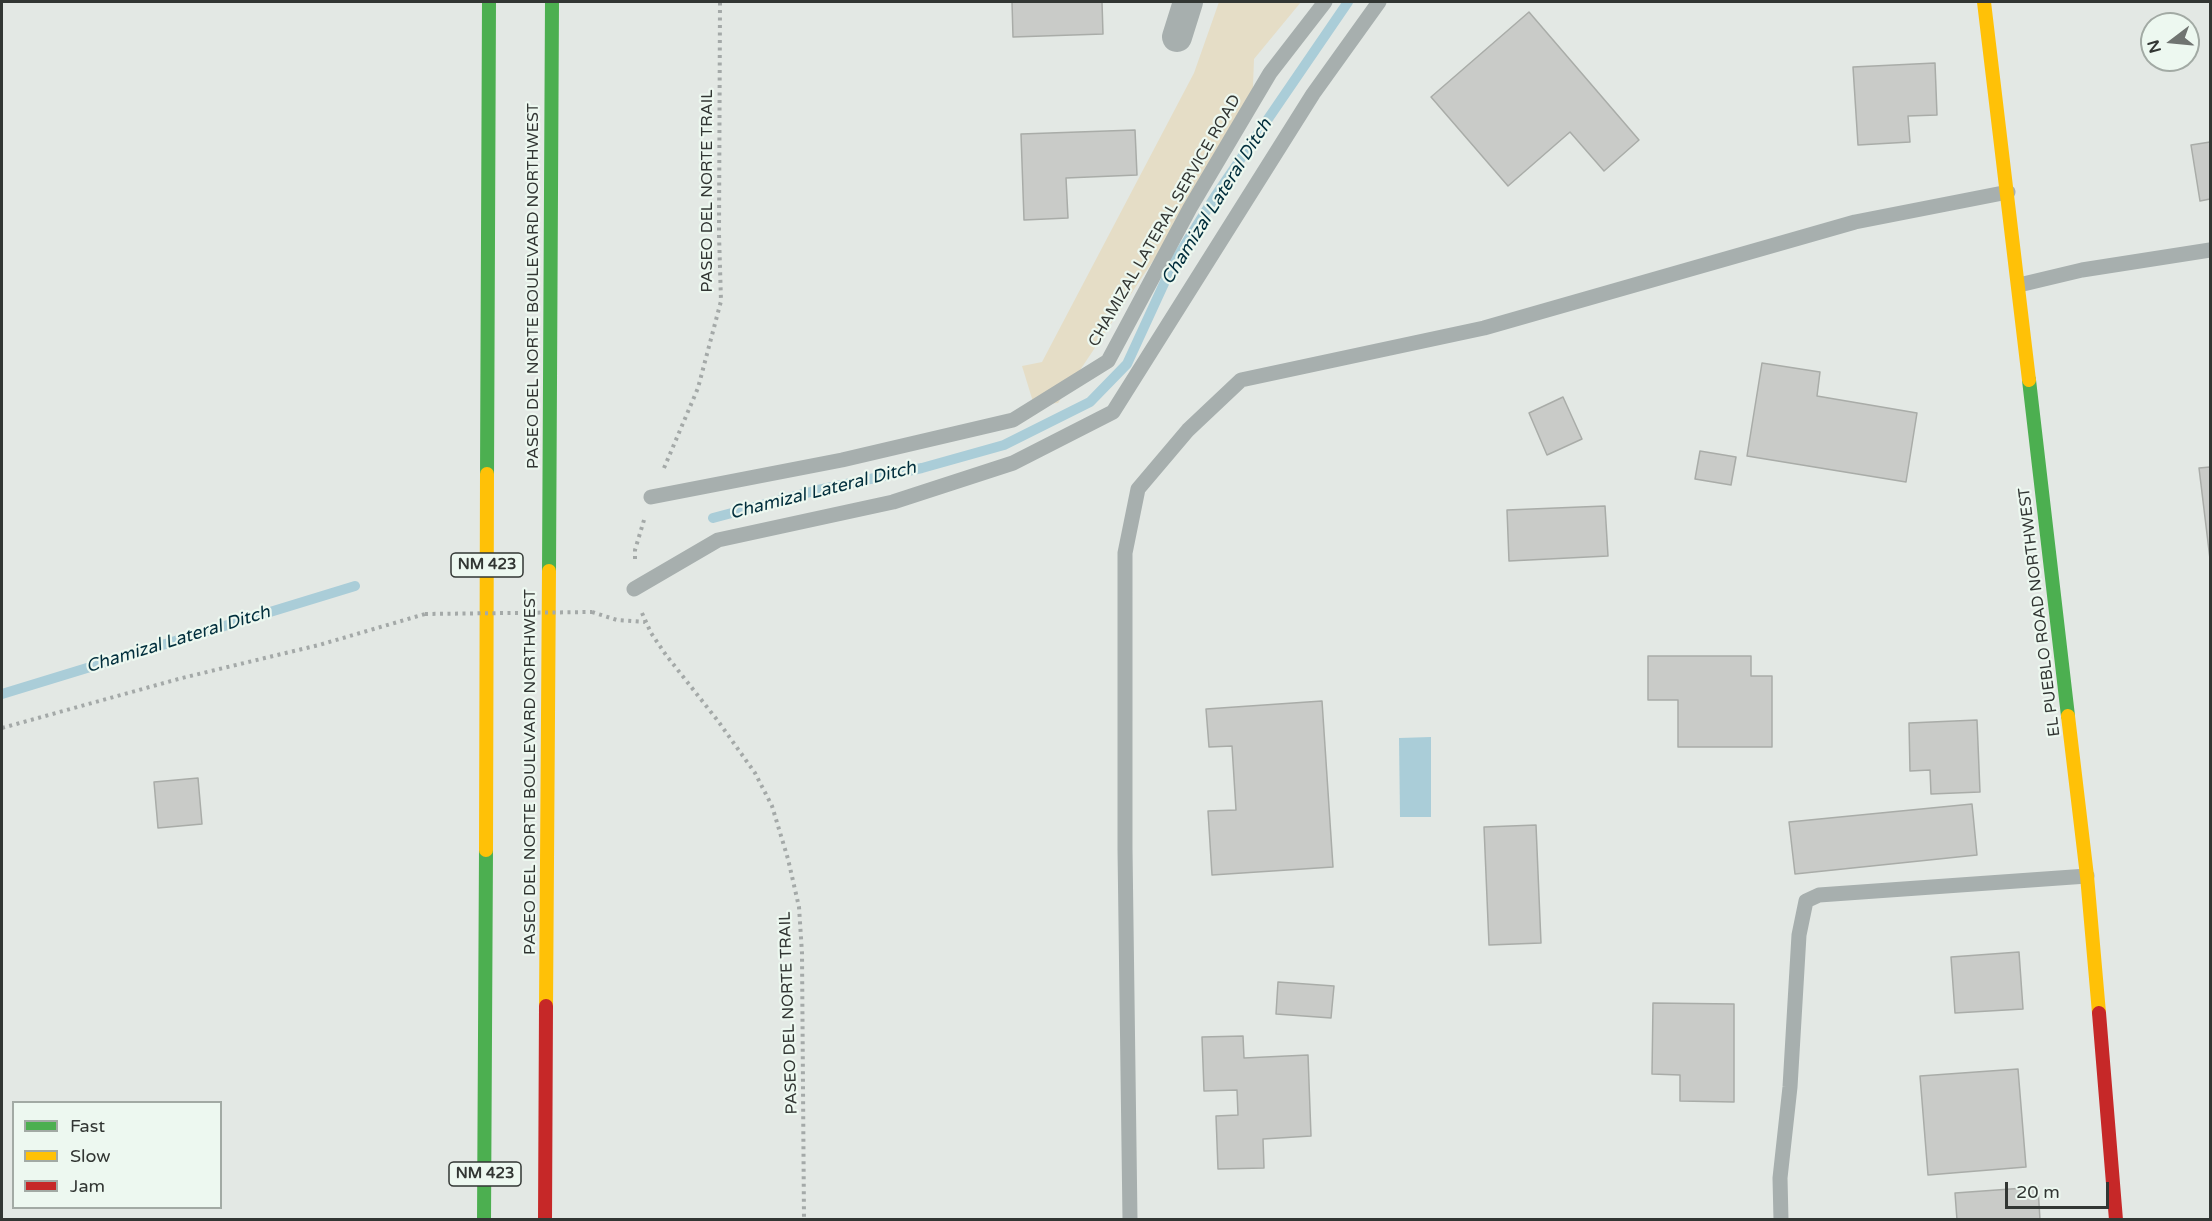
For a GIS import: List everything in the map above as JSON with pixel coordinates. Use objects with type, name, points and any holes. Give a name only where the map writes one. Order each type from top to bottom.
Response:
[{"type":"main road","name":"NM 423","points":[[484,1220],[489,2]]},
{"type":"main road","name":"PASEO DEL NORTE BOULEVARD NORTHWEST","points":[[545,1220],[552,2]]},
{"type":"main road","name":"EL PUEBLO ROAD NORTHWEST","points":[[1984,2],[2087,876],[2116,1220]]},
{"type":"street","points":[[1177,37],[1188,2]]},
{"type":"lane","name":"CHAMIZAL LATERAL SERVICE ROAD","points":[[651,498],[842,460],[1013,420],[1108,361],[1190,208],[1264,83],[1324,2]]},
{"type":"lane","points":[[634,589],[718,540],[893,502],[1002,467],[1113,412],[1313,94],[1379,2]]},
{"type":"lane","points":[[1130,1220],[1125,849],[1125,553],[1138,489],[1188,430],[1241,380],[1484,328],[1855,222],[2007,192]]},
{"type":"lane","points":[[2019,285],[2082,270],[2211,250]]},
{"type":"lane","points":[[1780,1220],[1780,1178],[1790,1087],[1799,934],[1806,901],[1819,895],[2087,876]]},
{"type":"path","name":"PASEO DEL NORTE TRAIL","points":[[720,2],[721,301],[698,388],[651,498],[635,550],[634,589],[645,622],[666,656],[718,721],[755,773],[772,806],[788,859],[799,907],[802,953],[804,1220]]},
{"type":"path","points":[[2,728],[182,678],[319,645],[425,614],[592,612],[617,620],[645,622]]},
{"type":"shaded area","points":[[1219,2],[1301,2],[1254,59],[1252,113],[1058,403],[1034,405],[1022,366],[1042,362],[1194,73]]},
{"type":"water","points":[[1431,737],[1431,817],[1400,817],[1399,738]]},
{"type":"building","points":[[1012,2],[1102,2],[1103,34],[1013,37]]},
{"type":"building","points":[[1529,12],[1639,140],[1604,171],[1570,132],[1508,186],[1431,97]]},
{"type":"building","points":[[1935,63],[1937,115],[1908,116],[1910,142],[1858,145],[1853,67]]},
{"type":"building","points":[[1135,130],[1137,175],[1066,178],[1068,218],[1024,220],[1021,134]]},
{"type":"building","points":[[2210,142],[2210,199],[2200,201],[2191,145]]},
{"type":"building","points":[[1762,363],[1820,372],[1817,396],[1917,413],[1906,482],[1747,456]]},
{"type":"building","points":[[1563,397],[1582,439],[1547,455],[1529,413]]},
{"type":"building","points":[[1700,451],[1736,457],[1731,485],[1695,479]]},
{"type":"building","points":[[2210,467],[2210,559],[2199,468]]},
{"type":"building","points":[[1605,506],[1608,556],[1509,561],[1507,510]]},
{"type":"building","points":[[1648,656],[1751,656],[1751,676],[1772,676],[1772,747],[1678,747],[1678,700],[1648,700]]},
{"type":"building","points":[[1322,701],[1333,867],[1212,875],[1208,811],[1236,810],[1232,746],[1209,747],[1206,709]]},
{"type":"building","points":[[1977,720],[1980,792],[1931,794],[1930,770],[1910,771],[1909,723]]},
{"type":"building","points":[[198,778],[202,824],[158,828],[154,782]]},
{"type":"building","points":[[1972,804],[1977,855],[1795,874],[1789,822]]},
{"type":"building","points":[[1536,825],[1541,943],[1489,945],[1484,827]]},
{"type":"building","points":[[2019,952],[2023,1009],[1955,1013],[1951,957]]},
{"type":"building","points":[[1278,982],[1334,986],[1331,1018],[1276,1014]]},
{"type":"building","points":[[1653,1003],[1734,1004],[1734,1102],[1680,1101],[1680,1075],[1652,1074]]},
{"type":"building","points":[[1243,1036],[1244,1058],[1308,1055],[1311,1136],[1263,1139],[1264,1168],[1218,1169],[1216,1116],[1238,1115],[1237,1090],[1204,1091],[1202,1037]]},
{"type":"building","points":[[2018,1069],[2026,1167],[1928,1175],[1920,1076]]},
{"type":"building","points":[[2038,1187],[2040,1220],[1957,1220],[1955,1193]]},
{"type":"waterway","name":"Chamizal Lateral Ditch","points":[[713,518],[818,490],[922,468],[1004,445],[1090,402],[1127,364],[1173,264],[1216,195],[1348,2]]},
{"type":"waterway","name":"Chamizal Lateral Ditch","points":[[2,694],[355,586]]},
{"type":"traffic: fast","points":[[487,474],[489,2]]},
{"type":"traffic: fast","points":[[549,571],[552,2]]},
{"type":"traffic: fast","points":[[2029,380],[2068,716]]},
{"type":"traffic: fast","points":[[484,1220],[486,850]]},
{"type":"traffic: slow","points":[[1984,2],[2029,380]]},
{"type":"traffic: slow","points":[[486,850],[487,474]]},
{"type":"traffic: slow","points":[[546,1006],[549,571]]},
{"type":"traffic: slow","points":[[2068,716],[2087,876],[2099,1013]]},
{"type":"traffic: jam","points":[[545,1220],[546,1006]]},
{"type":"traffic: jam","points":[[2099,1013],[2116,1220]]}]
